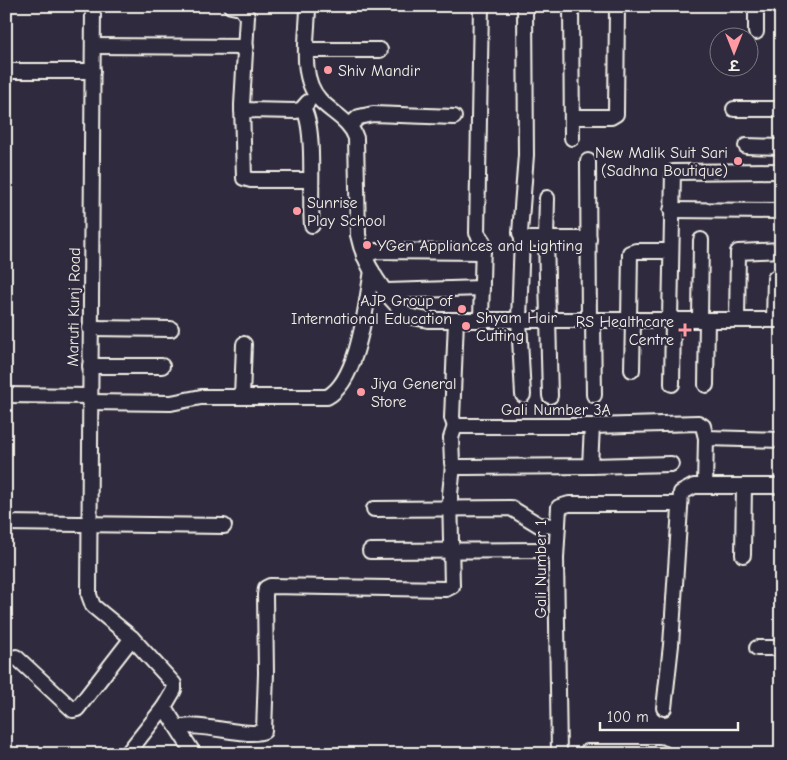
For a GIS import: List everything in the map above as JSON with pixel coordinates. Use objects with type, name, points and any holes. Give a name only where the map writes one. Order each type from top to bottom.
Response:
[{"type":"street","name":"Maruti Kunj Road","points":[[93,6],[89,595],[93,606],[132,638]]},
{"type":"street","points":[[231,6],[241,8],[246,12],[242,110],[243,172],[246,179],[310,180]]},
{"type":"street","points":[[308,6],[308,79],[315,94],[350,125],[354,131],[358,147],[358,235],[364,256],[372,271],[403,312],[414,319],[778,320],[775,278]]},
{"type":"street","points":[[481,6],[477,233],[478,237],[483,241],[481,320]]},
{"type":"street","points":[[523,396],[519,320],[522,238],[520,230],[526,154],[525,6]]},
{"type":"street","points":[[571,6],[572,138]]},
{"type":"street","points":[[572,117],[611,117],[616,114],[616,6]]},
{"type":"street","points":[[756,6],[756,28]]},
{"type":"street","points":[[93,46],[246,47]]},
{"type":"street","points":[[307,50],[380,50]]},
{"type":"street","points":[[6,72],[93,71]]},
{"type":"street","points":[[242,110],[295,111],[303,108],[315,94]]},
{"type":"street","points":[[303,108],[308,117],[312,225]]},
{"type":"street","points":[[734,109],[781,109]]},
{"type":"street","points":[[350,125],[359,117],[373,114],[454,117]]},
{"type":"street","points":[[746,146],[781,147]]},
{"type":"street","points":[[588,161],[588,239],[594,395]]},
{"type":"street","points":[[672,384],[670,250],[672,176],[674,172],[781,171]]},
{"type":"street","points":[[547,198],[547,320],[550,396]]},
{"type":"street","points":[[671,210],[781,211]]},
{"type":"street","points":[[522,238],[588,239]]},
{"type":"street","points":[[701,240],[706,385]]},
{"type":"street","points":[[632,370],[630,253],[636,251],[670,250]]},
{"type":"street","points":[[736,320],[738,252],[781,250]]},
{"type":"street","points":[[364,256],[376,251],[483,252]]},
{"type":"street","points":[[6,395],[171,403],[200,396],[323,398],[334,392],[350,367],[357,350],[372,271]]},
{"type":"street","points":[[387,291],[482,288]]},
{"type":"street","points":[[178,728],[190,726],[250,732],[264,731],[266,588],[270,586],[449,588],[453,584],[450,509],[453,465],[450,438],[454,426],[452,418],[456,320]]},
{"type":"street","points":[[90,328],[171,328]]},
{"type":"street","points":[[242,397],[244,344]]},
{"type":"street","points":[[90,366],[162,366]]},
{"type":"street","name":"Gali Number 3A","points":[[454,426],[592,426],[698,423],[703,426],[706,438]]},
{"type":"street","points":[[590,466],[592,426]]},
{"type":"street","points":[[705,486],[706,438],[781,440]]},
{"type":"street","points":[[453,465],[467,467],[671,464]]},
{"type":"street","points":[[664,708],[674,619],[681,493],[684,489],[705,486],[781,486]]},
{"type":"street","points":[[743,555],[744,486]]},
{"type":"street","name":"Gali Number 1","points":[[559,754],[557,510],[565,505],[680,504]]},
{"type":"street","points":[[374,509],[511,508],[539,525],[557,526]]},
{"type":"street","points":[[6,523],[224,526]]},
{"type":"street","points":[[370,551],[556,550]]},
{"type":"street","points":[[6,661],[16,657],[73,710],[77,709],[132,638],[175,686],[164,707],[127,754]]},
{"type":"street","points":[[757,648],[781,648]]},
{"type":"street","points":[[164,707],[194,754]]},
{"type":"street","points":[[587,752],[659,752],[665,754]]},
{"type":"place","name":"Shiv Mandir","points":[[328,70]]},
{"type":"place","name":"New Malik Suit Sari (Sadhna Boutique)","points":[[738,161]]},
{"type":"place","name":"Sunrise Play School","points":[[297,211]]},
{"type":"place","name":"YGen Appliances and Lighting","points":[[367,245]]},
{"type":"place","name":"AJP Group of International Education","points":[[462,309]]},
{"type":"place","name":"Shyam Hair Cutting","points":[[466,326]]},
{"type":"place","name":"RS Healthcare Centre","points":[[685,330]]},
{"type":"place","name":"Jiya General Store","points":[[361,392]]}]
